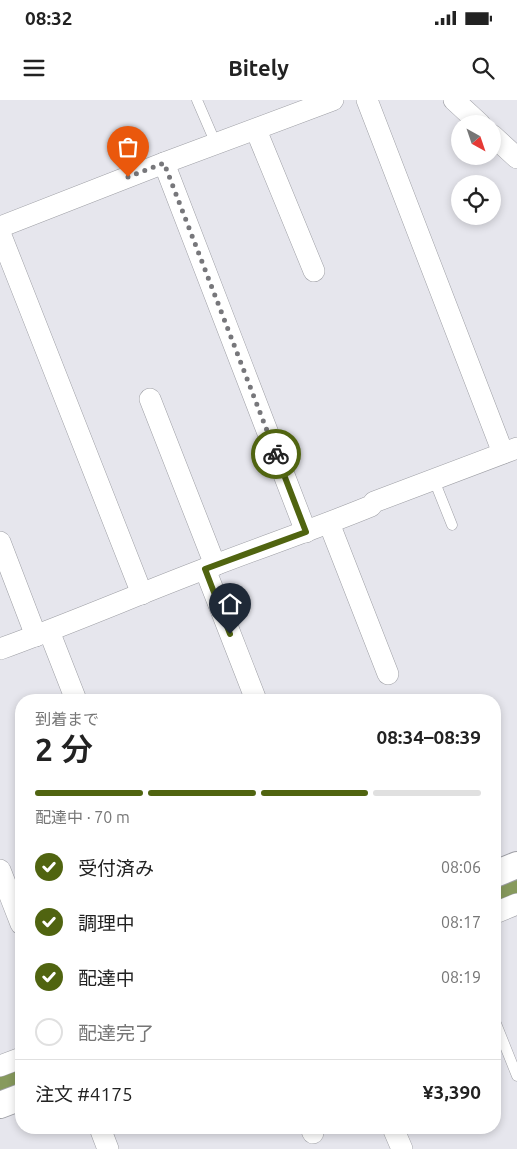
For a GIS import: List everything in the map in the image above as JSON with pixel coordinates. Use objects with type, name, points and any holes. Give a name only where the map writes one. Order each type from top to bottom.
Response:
[{"type":"street","points":[[0,227],[333,100]]},
{"type":"street","points":[[0,650],[210,567],[329,523],[371,506],[374,502],[510,451],[367,100]]},
{"type":"street","points":[[454,100],[470,115]]},
{"type":"street","points":[[256,130],[314,271]]},
{"type":"street","points":[[501,143],[517,158]]},
{"type":"street","points":[[164,163],[306,532]]},
{"type":"street","points":[[0,233],[142,594]]},
{"type":"street","points":[[150,399],[254,694]]},
{"type":"street","points":[[329,523],[388,674]]},
{"type":"street","points":[[0,542],[73,694]]},
{"type":"street","points":[[501,872],[517,866]]},
{"type":"street","points":[[0,870],[15,909]]},
{"type":"street","points":[[501,911],[517,904]]},
{"type":"street","points":[[0,1066],[15,1060]]},
{"type":"street","points":[[0,1106],[15,1100]]},
{"type":"street","points":[[102,1134],[108,1149]]},
{"type":"street","points":[[396,1134],[402,1149]]},
{"type":"lane","points":[[197,100],[216,144]]},
{"type":"lane","points":[[434,480],[452,525]]},
{"type":"lane","points":[[501,1036],[517,1076]]},
{"type":"waterway","points":[[501,891],[517,885]]},
{"type":"waterway","points":[[0,1084],[15,1078]]},
{"type":"way so far","points":[[128,177],[164,163],[276,454]]},
{"type":"route","points":[[230,634],[205,569],[306,532],[276,454]]}]
